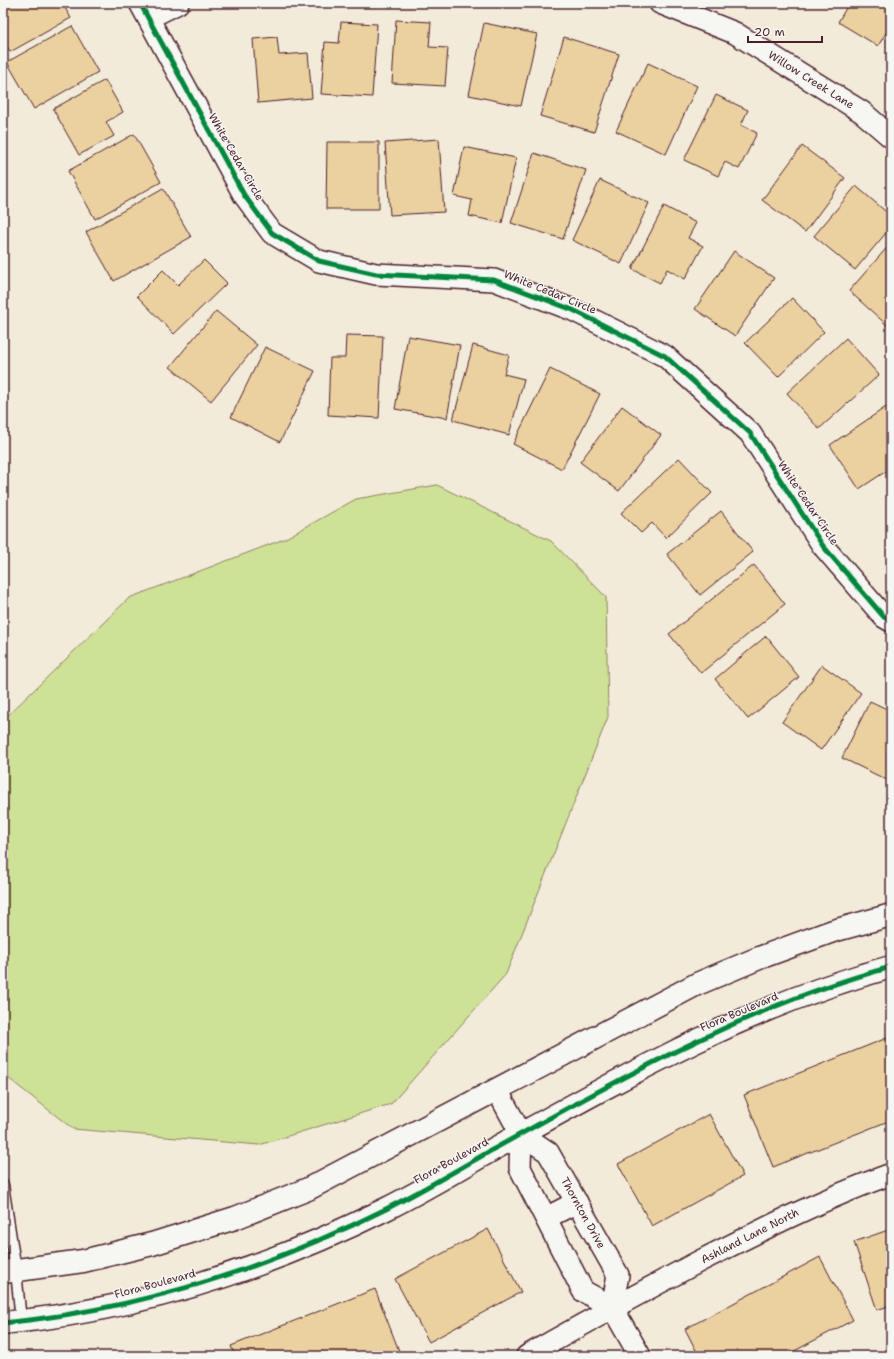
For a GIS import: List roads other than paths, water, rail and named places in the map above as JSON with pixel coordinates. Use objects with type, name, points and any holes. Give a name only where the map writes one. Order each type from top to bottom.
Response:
[{"type":"street","points":[[144,10],[178,3]]},
{"type":"street","name":"Willow Creek Lane","points":[[660,3],[736,33],[862,112],[891,137]]},
{"type":"street","name":"White Cedar Circle","points":[[144,10],[244,195],[272,233],[319,261],[376,274],[494,280],[573,310],[665,356],[750,433],[823,546],[884,617],[891,621]]},
{"type":"street","points":[[10,1272],[98,1257],[152,1244],[235,1218],[308,1189],[697,984],[759,958],[833,931],[891,915]]},
{"type":"street","name":"Flora Boulevard","points":[[12,1322],[80,1313],[130,1302],[255,1266],[326,1237],[387,1208],[520,1134],[686,1046],[740,1020],[805,995],[891,967]]},
{"type":"street","name":"Thornton Drive","points":[[497,1090],[520,1134],[520,1168],[583,1291],[612,1307],[618,1275],[548,1152],[520,1134]]},
{"type":"street","name":"Ashland Lane North","points":[[527,1356],[612,1307],[786,1217],[848,1189],[891,1174]]},
{"type":"street","points":[[546,1218],[577,1202]]},
{"type":"street","points":[[612,1307],[640,1356]]},
{"type":"lane","points":[[3,1185],[10,1272],[12,1322]]}]
